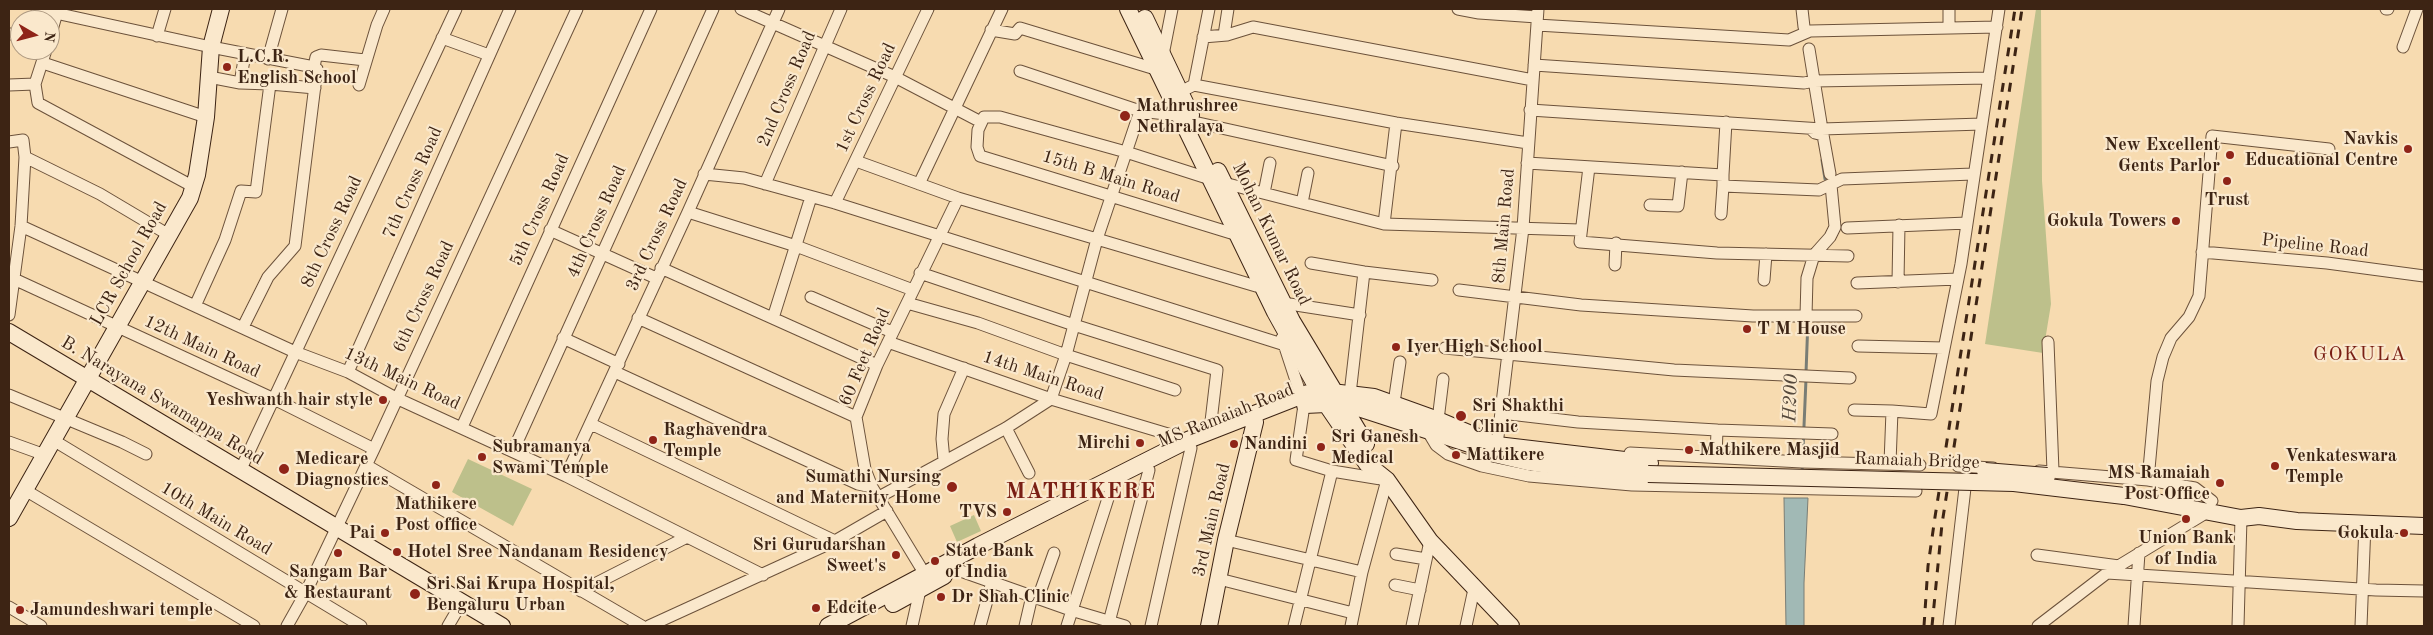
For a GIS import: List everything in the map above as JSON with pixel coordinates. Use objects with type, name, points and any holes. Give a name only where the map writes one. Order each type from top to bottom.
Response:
[{"type":"main road","name":"LCR School Road","points":[[9,518],[169,235],[194,187],[206,117],[211,47],[221,9]]},
{"type":"main road","points":[[1128,9],[1177,92]]},
{"type":"main road","name":"Mohan Kumar Road","points":[[1140,9],[1164,55],[1184,115],[1224,183],[1283,303],[1338,399]]},
{"type":"main road","points":[[1184,115],[1274,312],[1338,399],[1367,464],[1384,477],[1430,541],[1511,626]]},
{"type":"main road","name":"B. Narayana Swamappa Road","points":[[9,332],[502,626]]},
{"type":"main road","name":"MS Ramaiah Road","points":[[828,626],[956,569],[1149,470],[1210,430],[1302,400],[1374,397],[1394,403],[1433,425],[1510,458],[1578,469],[1649,468]]},
{"type":"main road","name":"MS Ramaiah Road","points":[[1338,399],[1497,445],[1649,468]]},
{"type":"main road","name":"MS Ramaiah Road","points":[[849,626],[925,583],[1190,444],[1255,422],[1302,400]]},
{"type":"main road","name":"3rd Main Road","points":[[1209,626],[1226,540],[1255,422]]},
{"type":"main road","name":"Ramaiah Bridge","points":[[1649,468],[2014,483],[2124,491],[2207,509]]},
{"type":"main road","points":[[2207,509],[2238,506],[2259,516]]},
{"type":"main road","points":[[2207,509],[2241,518],[2259,516],[2297,521],[2424,526]]},
{"type":"street","points":[[157,36],[165,9]]},
{"type":"street","points":[[268,59],[282,9]]},
{"type":"street","points":[[359,85],[365,60],[384,9]]},
{"type":"street","name":"8th Cross Road","points":[[240,471],[456,9]]},
{"type":"street","name":"7th Cross Road","points":[[348,372],[510,9]]},
{"type":"street","name":"6th Cross Road","points":[[287,626],[305,594],[374,449],[577,9]]},
{"type":"street","name":"5th Cross Road","points":[[462,427],[651,9]]},
{"type":"street","name":"4th Cross Road","points":[[513,451],[713,9]]},
{"type":"street","points":[[741,9],[895,77],[981,122],[984,117],[1000,117],[1126,152],[1204,178]]},
{"type":"street","name":"3rd Cross Road","points":[[566,476],[617,368],[779,9]]},
{"type":"street","name":"2nd Cross Road","points":[[765,184],[841,9]]},
{"type":"street","name":"1st Cross Road","points":[[835,203],[928,9]]},
{"type":"street","points":[[919,184],[1002,9]]},
{"type":"street","points":[[1123,9],[1152,68],[1177,92],[1528,143]]},
{"type":"street","points":[[1164,55],[1172,9]]},
{"type":"street","points":[[1177,92],[1203,37],[1209,9]]},
{"type":"street","points":[[1224,35],[1228,9]]},
{"type":"street","points":[[1458,9],[1789,40],[1810,31],[1997,27]]},
{"type":"street","points":[[1802,9],[1804,28]]},
{"type":"street","points":[[1949,9],[1949,28]]},
{"type":"street","points":[[1854,410],[1931,414],[1958,279],[1999,9]]},
{"type":"street","points":[[2404,47],[2417,9]]},
{"type":"street","points":[[60,12],[157,36],[317,69],[294,246],[268,277],[243,328]]},
{"type":"street","name":"8th Main Road","points":[[1497,445],[1522,228],[1537,17]]},
{"type":"street","points":[[1203,37],[1224,35],[1253,27],[1533,80]]},
{"type":"street","points":[[992,30],[1016,34],[1020,28],[1152,68]]},
{"type":"street","points":[[442,38],[489,55]]},
{"type":"street","points":[[1806,316],[1807,278],[1814,255],[1830,237],[1835,227],[1831,180],[1823,135],[1815,133],[1814,81],[1809,49]]},
{"type":"street","points":[[240,83],[245,54]]},
{"type":"street","points":[[314,67],[318,55],[365,60]]},
{"type":"street","points":[[43,60],[35,84],[38,103],[194,187]]},
{"type":"street","points":[[42,63],[206,117]]},
{"type":"street","points":[[1534,65],[1804,83],[1814,81],[1989,78]]},
{"type":"street","points":[[1020,71],[1140,111],[1184,115],[1393,166]]},
{"type":"street","points":[[209,78],[240,83],[315,88]]},
{"type":"street","points":[[9,85],[35,84]]},
{"type":"street","points":[[195,306],[226,240],[241,192],[256,192],[270,84]]},
{"type":"street","points":[[1530,110],[1816,126],[1982,124]]},
{"type":"street","points":[[879,497],[1006,428],[1051,399],[1066,356],[1097,239],[1140,111]]},
{"type":"street","points":[[1184,115],[1204,178],[1285,345],[1302,400],[1296,460],[1332,471],[1384,477],[1351,626]]},
{"type":"street","name":"15th B Main Road","points":[[981,122],[977,141],[980,156],[1231,232]]},
{"type":"street","points":[[1721,214],[1726,122]]},
{"type":"street","points":[[1384,224],[1393,166],[1396,123]]},
{"type":"street","points":[[2148,480],[2158,381],[2163,357],[2170,338],[2189,317],[2199,296],[2212,136],[2329,149]]},
{"type":"street","points":[[9,142],[23,140],[25,157],[21,226],[9,315]]},
{"type":"street","points":[[25,157],[100,194],[169,235]]},
{"type":"street","points":[[856,161],[958,198],[1256,286]]},
{"type":"street","points":[[1264,194],[1270,163]]},
{"type":"street","points":[[1527,163],[1682,172],[1723,181],[1819,190],[1831,180],[1973,174]]},
{"type":"street","points":[[1589,167],[1580,242],[1616,243],[1718,253],[1848,256]]},
{"type":"street","points":[[1650,205],[1678,206],[1682,172]]},
{"type":"street","points":[[1302,203],[1308,173]]},
{"type":"street","points":[[704,174],[744,178],[835,203],[1285,345]]},
{"type":"street","points":[[1224,183],[1384,224],[1580,230]]},
{"type":"street","points":[[773,318],[811,197]]},
{"type":"street","name":"60 Feet Road","points":[[925,583],[872,486],[865,469],[856,417],[890,337],[958,198]]},
{"type":"street","points":[[688,212],[796,246],[913,290]]},
{"type":"street","points":[[1847,228],[1967,223]]},
{"type":"street","points":[[1898,282],[1899,225]]},
{"type":"street","name":"13th Main Road","points":[[21,226],[295,352],[348,372],[396,398],[566,476],[763,575]]},
{"type":"street","points":[[550,230],[602,254],[659,273],[773,318],[877,365]]},
{"type":"street","points":[[1615,265],[1616,243]]},
{"type":"street","name":"Pipeline Road","points":[[2202,252],[2327,263],[2424,276]]},
{"type":"street","points":[[1764,280],[1766,254]]},
{"type":"street","points":[[1311,263],[1364,272],[1432,280]]},
{"type":"street","points":[[1338,399],[1360,315],[1364,272]]},
{"type":"street","points":[[920,273],[1074,325],[1217,370],[1210,430]]},
{"type":"street","name":"12th Main Road","points":[[14,279],[274,399],[374,449]]},
{"type":"street","points":[[1857,283],[1958,279]]},
{"type":"street","points":[[1459,290],[1581,305],[1752,316],[1856,316]]},
{"type":"street","name":"14th Main Road","points":[[811,297],[890,337],[964,368],[1051,399],[1190,444]]},
{"type":"street","points":[[907,302],[978,323],[1066,356],[1176,390]]},
{"type":"street","points":[[1283,303],[1360,315]]},
{"type":"street","points":[[638,318],[856,417]]},
{"type":"street","points":[[563,338],[617,368],[858,484],[872,486]]},
{"type":"street","points":[[2048,342],[2053,472]]},
{"type":"street","points":[[1858,346],[1944,348]]},
{"type":"street","points":[[1445,348],[1674,370],[1850,378]]},
{"type":"street","points":[[1394,403],[1400,362]]},
{"type":"street","points":[[944,460],[942,439],[944,414],[964,368]]},
{"type":"street","points":[[1443,379],[1433,425],[1436,445],[1448,454],[1506,472],[1632,485],[1916,491]]},
{"type":"street","points":[[9,395],[146,454]]},
{"type":"street","points":[[1890,463],[1892,411]]},
{"type":"street","points":[[1501,413],[1578,422],[1832,434]]},
{"type":"street","points":[[591,424],[835,541]]},
{"type":"street","points":[[1006,428],[1029,473]]},
{"type":"street","points":[[1716,457],[1717,430]]},
{"type":"street","name":"10th Main Road","points":[[53,440],[305,594],[361,626]]},
{"type":"street","points":[[9,442],[45,455]]},
{"type":"street","points":[[1151,626],[1190,444]]},
{"type":"street","name":"MS Ramaiah Road","points":[[1497,445],[1509,444],[1804,462],[1920,465]]},
{"type":"street","points":[[1664,486],[1666,455]]},
{"type":"street","points":[[1854,490],[1856,463]]},
{"type":"street","points":[[366,465],[642,626]]},
{"type":"street","points":[[1958,466],[2148,480],[2196,488],[2207,509]]},
{"type":"street","points":[[1109,623],[1149,470]]},
{"type":"street","points":[[1294,626],[1332,471]]},
{"type":"street","points":[[1949,626],[1964,488]]},
{"type":"street","points":[[1067,626],[1111,489]]},
{"type":"street","points":[[25,490],[254,626]]},
{"type":"street","points":[[2050,492],[2207,509]]},
{"type":"street","points":[[2038,626],[2051,622],[2107,573],[2207,509]]},
{"type":"street","points":[[649,626],[835,541],[887,511]]},
{"type":"street","points":[[2238,626],[2241,518]]},
{"type":"street","points":[[2361,626],[2366,524]]},
{"type":"street","points":[[581,590],[687,537]]},
{"type":"street","points":[[1226,540],[1362,572]]},
{"type":"street","points":[[1412,626],[1430,541]]},
{"type":"street","points":[[1025,626],[1054,553]]},
{"type":"street","points":[[2134,626],[2136,574],[2139,553]]},
{"type":"street","points":[[1396,554],[1426,559]]},
{"type":"street","points":[[2037,555],[2119,566]]},
{"type":"street","points":[[956,569],[1109,623],[1125,626]]},
{"type":"street","points":[[2107,573],[2362,589],[2424,590]]},
{"type":"street","points":[[1219,579],[1299,601],[1353,613]]},
{"type":"street","points":[[980,626],[992,582]]},
{"type":"street","points":[[912,626],[925,583]]},
{"type":"street","points":[[1394,585],[1420,590]]},
{"type":"street","points":[[1466,626],[1474,589]]},
{"type":"street","points":[[448,626],[462,602]]},
{"type":"street","points":[[9,608],[41,626]]},
{"type":"green space","points":[[2036,9],[2041,9],[2042,181],[2051,304],[2043,353],[1985,344]]},
{"type":"green space","points":[[468,459],[532,489],[513,526],[452,492]]},
{"type":"green space","points":[[974,515],[981,531],[957,542],[950,526]]},
{"type":"water","points":[[1784,498],[1808,498],[1804,626],[1786,626]]},
{"type":"waterway","name":"H200","points":[[1822,160],[1825,179]]},
{"type":"waterway","name":"H200","points":[[1806,373],[1808,319]]},
{"type":"waterway","name":"H200","points":[[1802,473],[1806,379]]},
{"type":"railway","points":[[1924,626],[1928,566],[1935,517],[2015,9]]},
{"type":"railway","points":[[1932,626],[1942,524],[2022,9]]},
{"type":"place","name":"L.C.R. English School","points":[[227,67]]},
{"type":"place","name":"Mathrushree Nethralaya","points":[[1125,116]]},
{"type":"place","name":"Navkis Educational Centre","points":[[2408,149]]},
{"type":"place","name":"New Excellent Gents Parlor","points":[[2230,155]]},
{"type":"place","name":"Trust","points":[[2227,181]]},
{"type":"place","name":"Gokula Towers","points":[[2176,221]]},
{"type":"place","name":"T M House","points":[[1747,329]]},
{"type":"place","name":"Iyer High School","points":[[1396,347]]},
{"type":"place","name":"Yeshwanth hair style","points":[[383,400]]},
{"type":"place","name":"Sri Shakthi Clinic","points":[[1461,416]]},
{"type":"place","name":"Raghavendra Temple","points":[[653,440]]},
{"type":"place","name":"Mirchi","points":[[1140,443]]},
{"type":"place","name":"Nandini","points":[[1234,444]]},
{"type":"place","name":"Sri Ganesh Medical","points":[[1321,447]]},
{"type":"place","name":"Mathikere Masjid","points":[[1689,450]]},
{"type":"place","name":"Mattikere","points":[[1456,455]]},
{"type":"place","name":"Subramanya Swami Temple","points":[[482,457]]},
{"type":"place","name":"Venkateswara Temple","points":[[2275,466]]},
{"type":"place","name":"Medicare Diagnostics","points":[[284,469]]},
{"type":"place","name":"MS Ramaiah Post Office","points":[[2220,483]]},
{"type":"place","name":"Mathikere Post office","points":[[436,485]]},
{"type":"place","name":"Sumathi Nursing and Maternity Home","points":[[952,487]]},
{"type":"place","name":"TVS","points":[[1007,512]]},
{"type":"place","name":"Union Bank of India","points":[[2186,519]]},
{"type":"place","name":"Pai","points":[[385,533]]},
{"type":"place","name":"Gokula","points":[[2404,533]]},
{"type":"place","name":"Hotel Sree Nandanam Residency","points":[[397,552]]},
{"type":"place","name":"Sangam Bar & Restaurant","points":[[338,553]]},
{"type":"place","name":"Sri Gurudarshan Sweet's","points":[[896,555]]},
{"type":"place","name":"State Bank of India","points":[[935,561]]},
{"type":"place","name":"Sri Sai Krupa Hospital, Bengaluru Urban","points":[[415,594]]},
{"type":"place","name":"Dr Shah Clinic","points":[[941,597]]},
{"type":"place","name":"Edcite","points":[[816,608]]},
{"type":"place","name":"Jamundeshwari temple","points":[[20,610]]},
{"type":"district","name":"GOKULA","points":[[2360,355]]},
{"type":"district","name":"MATHIKERE","points":[[1081,492]]}]
